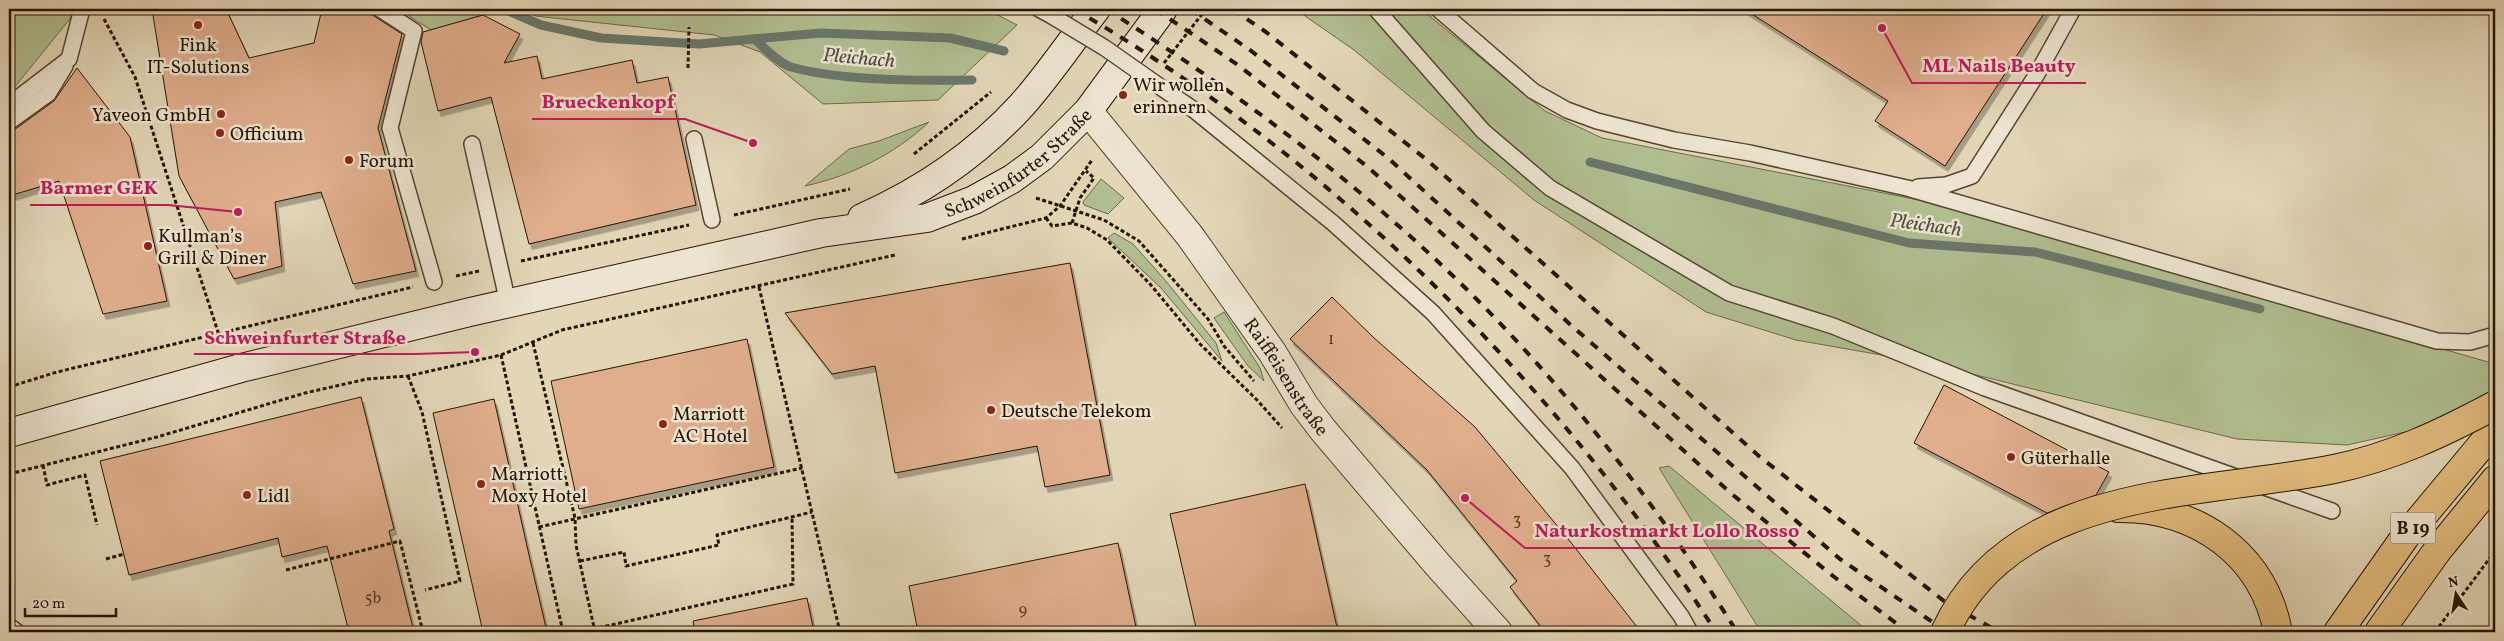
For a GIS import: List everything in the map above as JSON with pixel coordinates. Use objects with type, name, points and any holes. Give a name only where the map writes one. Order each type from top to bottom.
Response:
[{"type":"highway","points":[[1945,632],[1963,601],[1984,576],[2008,554],[2035,536],[2064,522],[2138,499],[2199,487],[2333,469],[2381,457],[2416,445],[2495,405]]},
{"type":"highway","name":"B 19","points":[[2338,632],[2405,537],[2495,429]]},
{"type":"highway","name":"B 19","points":[[2379,632],[2436,551],[2495,480]]},
{"type":"highway","points":[[2095,511],[2127,508],[2168,512],[2191,521],[2212,533],[2231,547],[2248,565],[2261,585],[2271,607],[2278,632]]},
{"type":"main road","name":"Schweinfurter Straße","points":[[821,233],[889,206],[921,188],[957,164],[1020,106],[1096,9]]},
{"type":"main road","name":"Schweinfurter Straße","points":[[9,433],[242,368],[508,303],[821,233],[927,218],[974,200],[1012,180],[1042,157],[1088,111],[1163,9]]},
{"type":"main road","name":"Raiffeisenstraße","points":[[1088,111],[1190,236],[1272,352],[1304,405],[1323,430],[1437,564],[1498,632]]},
{"type":"lane","points":[[9,122],[48,94],[69,60],[82,9]]},
{"type":"lane","points":[[380,9],[414,31],[390,128],[434,282]]},
{"type":"lane","points":[[1039,9],[1105,48],[1194,110],[1333,223],[1433,313],[1572,468],[1681,616],[1690,632]]},
{"type":"lane","points":[[1376,9],[1483,131],[1550,188],[1730,293],[1833,326],[1985,388],[2332,511]]},
{"type":"lane","points":[[1438,9],[1534,92],[1567,110],[1597,121],[1674,140],[1750,153],[1907,188],[2437,341],[2470,342],[2495,335]]},
{"type":"lane","points":[[1907,188],[1946,185],[1972,176],[2037,74],[2073,9]]},
{"type":"lane","points":[[9,105],[69,60]]},
{"type":"lane","points":[[694,138],[712,220]]},
{"type":"lane","points":[[472,144],[508,303]]},
{"type":"lane","points":[[9,626],[17,632]]},
{"type":"path","points":[[104,17],[135,77],[218,332]]},
{"type":"path","points":[[688,68],[689,27]]},
{"type":"path","points":[[913,156],[965,112]]},
{"type":"path","points":[[960,239],[1046,218],[1060,206],[1086,171],[1107,136]]},
{"type":"path","points":[[1072,223],[1080,198],[1094,178],[1086,171]]},
{"type":"path","points":[[841,192],[856,187]]},
{"type":"path","points":[[1060,206],[1104,220],[1139,242],[1208,319],[1224,346],[1257,385]]},
{"type":"path","points":[[1046,218],[1052,226],[1072,223],[1087,228],[1107,240],[1150,284],[1200,344],[1258,401],[1283,429]]},
{"type":"path","points":[[9,474],[157,437],[305,393],[367,379],[408,376],[501,355],[562,330],[903,253]]},
{"type":"path","points":[[759,287],[840,632]]},
{"type":"path","points":[[533,343],[575,518],[576,545],[595,630]]},
{"type":"path","points":[[501,355],[563,632]]},
{"type":"path","points":[[408,376],[422,412],[460,581],[424,590]]},
{"type":"path","points":[[43,465],[47,485],[85,475],[96,524]]},
{"type":"path","points":[[539,527],[802,468]]},
{"type":"path","points":[[580,561],[624,552],[626,566],[719,545],[717,535],[812,512]]},
{"type":"path","points":[[580,632],[793,584],[792,517]]},
{"type":"path","points":[[286,570],[400,541],[423,632]]},
{"type":"path","points":[[2435,632],[2495,551]]},
{"type":"path","points":[[106,559],[124,554]]},
{"type":"green space","points":[[9,9],[75,9],[69,20],[9,94]]},
{"type":"green space","points":[[398,9],[476,9],[483,15],[431,30]]},
{"type":"green space","points":[[528,9],[986,9],[1017,25],[938,100],[823,104],[760,52],[714,35],[535,16]]},
{"type":"green space","points":[[1295,9],[1421,9],[1545,111],[1602,138],[1935,203],[2495,364],[2495,412],[2347,445],[2237,439],[1927,363],[1796,340],[1706,312],[1534,200],[1354,50]]},
{"type":"green space","points":[[929,122],[916,134],[887,154],[855,170],[805,186],[849,149],[879,141]]},
{"type":"green space","points":[[1101,179],[1124,198],[1108,214],[1084,205],[1083,202]]},
{"type":"green space","points":[[1114,233],[1133,244],[1165,280],[1216,343],[1222,361],[1161,288],[1108,238]]},
{"type":"green space","points":[[1224,312],[1260,368],[1264,381],[1248,366],[1214,318]]},
{"type":"green space","points":[[1669,466],[1869,632],[1761,632],[1659,468]]},
{"type":"building","points":[[152,9],[226,9],[249,58],[314,43],[322,9],[363,9],[402,34],[378,128],[416,271],[353,284],[321,192],[275,202],[282,266],[234,279],[179,176]]},
{"type":"building","points":[[1744,9],[2047,9],[1945,166],[1875,121],[1888,101]]},
{"type":"building","points":[[483,15],[520,34],[504,63],[537,56],[542,79],[632,60],[637,83],[668,77],[696,205],[529,244],[491,97],[438,111],[421,42],[423,32]]},
{"type":"building","points":[[77,68],[130,137],[167,301],[103,314],[59,181],[9,196],[9,131],[14,130],[54,101]]},
{"type":"building","name":"Deutsche Telekom","points":[[1070,263],[1110,475],[1045,487],[1037,446],[895,473],[875,366],[832,374],[785,313]]},
{"type":"building","points":[[1332,297],[1373,337],[1475,427],[1569,540],[1641,632],[1545,632],[1510,587],[1517,581],[1427,470],[1290,339]]},
{"type":"building","name":"Marriott AC Hotel","points":[[747,339],[774,467],[579,509],[551,381]]},
{"type":"building","name":"Güterhalle","points":[[1944,385],[2109,472],[2096,495],[2047,513],[1914,443]]},
{"type":"building","name":"Lidl","points":[[361,397],[394,529],[389,531],[414,632],[349,632],[327,546],[282,557],[278,538],[129,575],[100,461]]},
{"type":"building","name":"Marriott Moxy Hotel","points":[[494,399],[547,632],[483,632],[433,413]]},
{"type":"building","points":[[1305,484],[1338,632],[1197,632],[1170,514]]},
{"type":"building","points":[[1118,543],[1137,632],[918,632],[909,586]]},
{"type":"building","points":[[807,598],[814,632],[695,632],[693,621]]},
{"type":"waterway","name":"Pleichach","points":[[504,9],[541,25],[601,38],[699,44],[821,33],[950,38],[1004,51]]},
{"type":"waterway","name":"Pleichach","points":[[754,39],[786,65],[810,72],[856,78],[972,80]]},
{"type":"waterway","name":"Pleichach","points":[[1590,162],[1909,243],[2035,252],[2260,309]]},
{"type":"railway","points":[[1074,9],[1169,69],[1261,134],[1348,206],[1432,283],[1511,365],[1584,450],[1653,540],[1716,632]]},
{"type":"railway","points":[[1106,9],[1221,86],[1332,169],[1450,273],[1497,320],[1584,418],[1664,523],[1737,632]]},
{"type":"railway","points":[[1155,9],[1238,65],[1369,168],[1733,495],[1833,576],[1908,632]]},
{"type":"railway","points":[[1190,9],[1250,50],[1388,158],[1573,327],[1840,559],[1947,632]]},
{"type":"railway","points":[[1232,9],[1266,32],[1427,160],[1760,457],[1944,601],[1999,632]]},
{"type":"place","name":"Fink IT-Solutions","points":[[198,25]]},
{"type":"place","name":"ML Nails Beauty","points":[[1882,28]]},
{"type":"place","name":"Wir wollen erinnern","points":[[1123,95]]},
{"type":"place","name":"Yaveon GmbH","points":[[221,114]]},
{"type":"place","name":"Officium","points":[[220,133]]},
{"type":"place","name":"Brueckenkopf","points":[[753,143]]},
{"type":"place","name":"Forum","points":[[349,160]]},
{"type":"place","name":"Barmer GEK","points":[[238,212]]},
{"type":"place","name":"Kullman’s Grill & Diner","points":[[148,246]]},
{"type":"place","name":"Schweinfurter Straße","points":[[475,352]]},
{"type":"place","name":"Deutsche Telekom","points":[[991,410]]},
{"type":"place","name":"Marriott AC Hotel","points":[[663,424]]},
{"type":"place","name":"Güterhalle","points":[[2011,457]]},
{"type":"place","name":"Marriott Moxy Hotel","points":[[481,484]]},
{"type":"place","name":"Lidl","points":[[247,495]]},
{"type":"place","name":"Naturkostmarkt Lollo Rosso","points":[[1465,498]]}]
